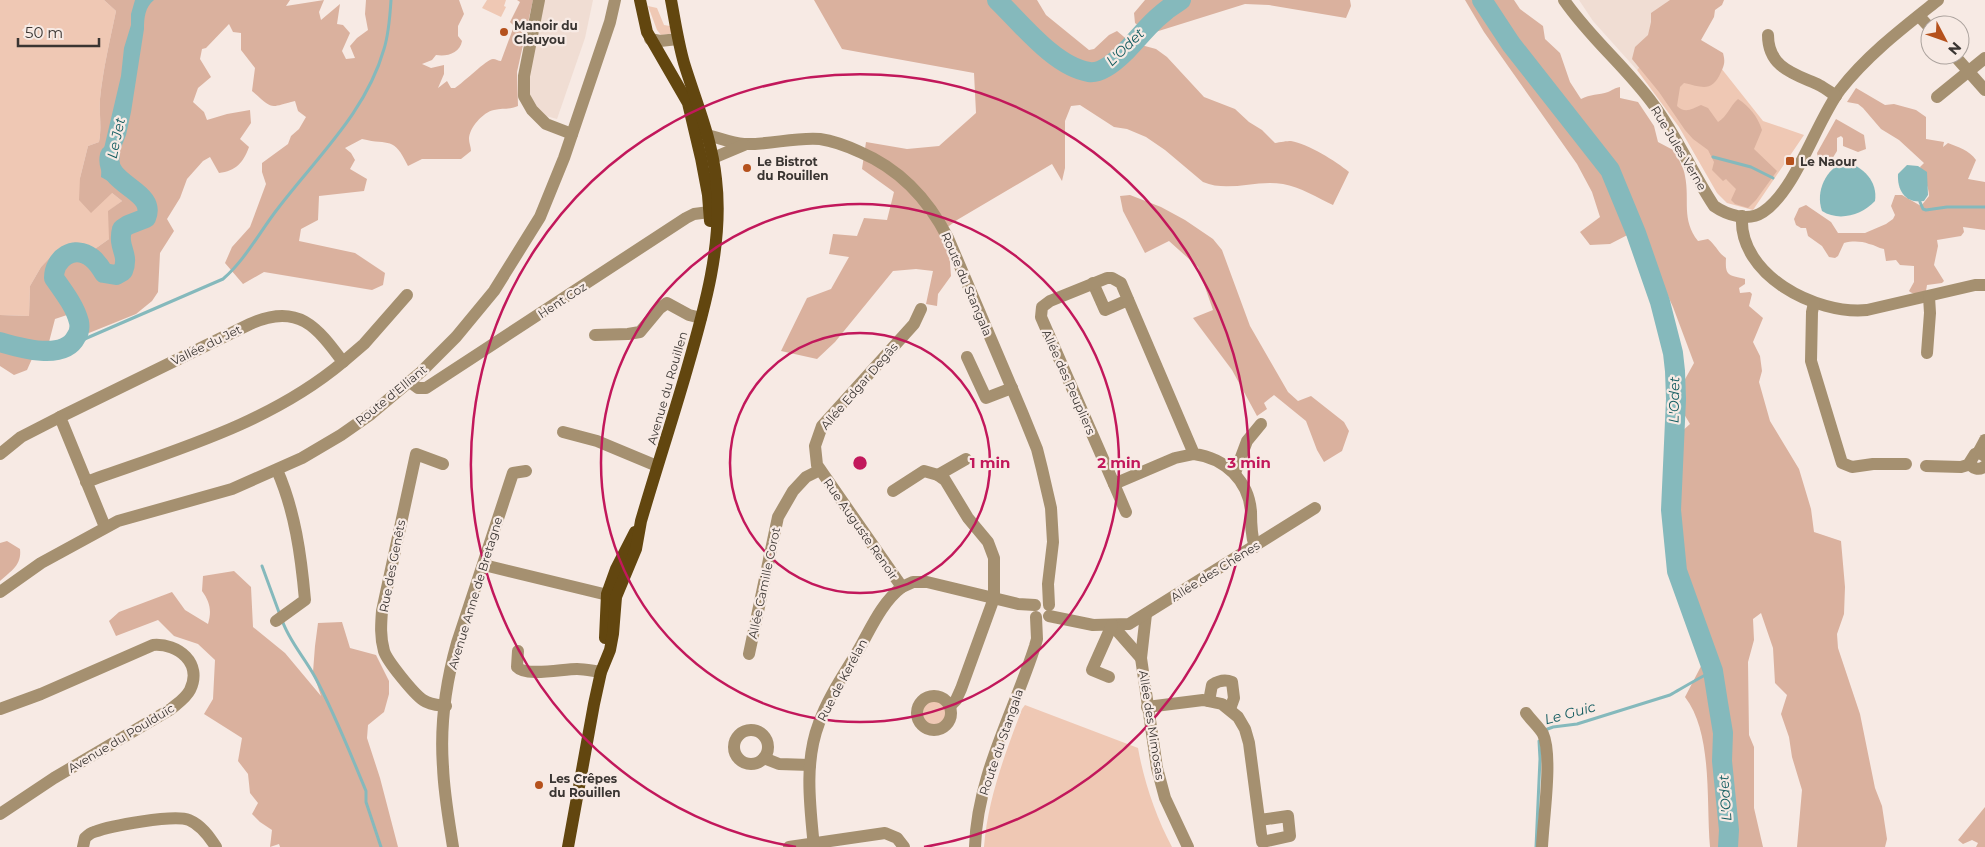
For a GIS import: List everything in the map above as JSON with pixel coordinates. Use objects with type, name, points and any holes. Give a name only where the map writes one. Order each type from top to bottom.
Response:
[{"type":"main road","name":"Avenue du Rouillen","points":[[568,847],[602,668],[616,569],[641,521],[658,466],[701,318],[709,285],[716,240],[714,212],[688,103],[650,39],[644,23],[640,0]]},
{"type":"main road","name":"Avenue du Rouillen","points":[[671,0],[678,39],[708,135],[713,158],[717,181],[714,212]]},
{"type":"street","points":[[538,0],[524,76],[524,96],[532,110],[546,124],[572,134]]},
{"type":"street","name":"Route d'Elliant","points":[[0,592],[25,572],[105,527],[130,518],[220,494],[277,470],[341,435],[371,414],[410,382],[456,337],[503,277],[548,199],[610,22],[615,0]]},
{"type":"street","name":"Route d'Elliant","points":[[610,22],[624,0]]},
{"type":"street","name":"Rue Jules Verne","points":[[1564,0],[1590,33],[1629,74],[1653,104],[1674,135],[1714,206],[1725,212],[1742,216]]},
{"type":"street","points":[[1938,0],[1864,64],[1836,96],[1791,178],[1776,200],[1759,214],[1751,217],[1742,216],[1744,236],[1753,255],[1761,266],[1784,287],[1814,303],[1838,310],[1856,312],[1877,309],[1975,285],[1985,285]]},
{"type":"street","points":[[1768,35],[1770,47],[1784,69],[1793,75],[1817,84],[1836,96]]},
{"type":"street","points":[[650,39],[660,41],[678,39]]},
{"type":"street","points":[[1937,97],[1985,58]]},
{"type":"street","points":[[1962,65],[1985,90]]},
{"type":"street","name":"Avenue du Rouillen","points":[[688,103],[706,156],[713,158]]},
{"type":"street","name":"Route du Stangala","points":[[708,135],[728,142],[746,144],[808,139],[838,143],[880,161],[911,185],[929,207],[948,238],[1037,449],[1048,493],[1053,542],[1048,584],[1036,639],[987,778],[977,822],[975,847]]},
{"type":"street","name":"Route du Stangala","points":[[713,158],[746,144]]},
{"type":"street","name":"Hent Coz","points":[[410,382],[418,388],[426,388],[686,218],[694,214],[714,212]]},
{"type":"street","name":"Allée des Peupliers","points":[[1114,484],[1040,312],[1042,307],[1050,301],[1093,283],[1107,278],[1117,280],[1120,284],[1194,454]]},
{"type":"street","points":[[1093,283],[1105,310],[1128,300]]},
{"type":"street","points":[[86,482],[197,443],[233,428],[306,390],[343,362],[370,337],[407,295]]},
{"type":"street","points":[[1927,353],[1930,318],[1928,297]]},
{"type":"street","points":[[595,334],[640,332],[660,308],[667,303],[689,315],[701,318]]},
{"type":"street","points":[[1814,303],[1812,312],[1811,361],[1842,463],[1852,467],[1873,464],[1906,464]]},
{"type":"street","name":"Allée Edgar Degâs","points":[[820,470],[815,446],[822,426],[914,324],[921,308]]},
{"type":"street","name":"Vallée du Jet","points":[[0,454],[21,436],[250,324],[269,317],[291,317],[313,326],[327,340],[343,362]]},
{"type":"street","points":[[968,357],[986,398],[1012,388]]},
{"type":"street","points":[[60,417],[105,527]]},
{"type":"street","points":[[1235,473],[1247,441],[1260,424]]},
{"type":"street","points":[[563,432],[597,441],[658,466]]},
{"type":"street","points":[[1985,440],[1982,454],[1971,457],[1971,464],[1976,469],[1985,466]]},
{"type":"street","name":"Rue des Genêts","points":[[443,464],[416,454],[382,611],[381,634],[384,653],[409,686],[424,700],[446,706]]},
{"type":"street","points":[[1126,512],[1114,484],[1160,464],[1194,454],[1213,460],[1235,473],[1245,487],[1250,501],[1251,533],[1254,546]]},
{"type":"street","points":[[938,475],[966,459]]},
{"type":"street","points":[[1926,466],[1961,467],[1971,464]]},
{"type":"street","points":[[276,621],[305,600],[296,530],[286,493],[277,470]]},
{"type":"street","name":"Rue Auguste Renoir","points":[[820,470],[902,588],[913,582],[928,582],[1018,604],[1067,619],[1093,625],[1112,625]]},
{"type":"street","name":"Allée Camille Corot","points":[[749,654],[778,518],[793,491],[806,477],[820,470]]},
{"type":"street","name":"Avenue Anne de Bretagne","points":[[453,847],[443,766],[446,706],[454,653],[514,473],[526,471]]},
{"type":"street","points":[[893,491],[924,471],[938,475],[945,480],[968,518],[991,546],[994,558],[994,598],[961,689],[956,700],[950,706]]},
{"type":"street","name":"Allée des Chênes","points":[[1112,625],[1129,624],[1315,508]]},
{"type":"street","points":[[484,565],[611,595]]},
{"type":"street","name":"Rue de Kerélan","points":[[814,846],[810,765],[814,737],[827,705],[875,621],[890,598],[902,588]]},
{"type":"street","name":"Allée des Mimosas","points":[[1146,614],[1141,658],[1147,707],[1161,782],[1174,819],[1188,847]]},
{"type":"street","points":[[1109,677],[1092,670],[1112,625]]},
{"type":"street","name":"Allée des Mimosas","points":[[1112,625],[1141,658]]},
{"type":"street","name":"Avenue du Poulduïc","points":[[0,709],[41,694],[153,645],[164,644],[182,653],[189,661],[194,679],[190,690],[183,700],[54,778],[0,814]]},
{"type":"street","points":[[518,651],[517,667],[525,672],[602,668]]},
{"type":"street","points":[[1209,701],[1212,685],[1216,682],[1227,680],[1232,682],[1234,698],[1230,709]]},
{"type":"street","points":[[1147,707],[1195,700],[1222,704],[1230,709],[1241,722],[1250,743],[1260,820]]},
{"type":"street","points":[[1526,713],[1542,736],[1547,778],[1542,847]]},
{"type":"street","points":[[764,758],[779,764],[810,765]]},
{"type":"street","points":[[83,847],[85,838],[95,831],[161,819],[179,818],[189,820],[203,829],[216,847]]},
{"type":"street","points":[[789,847],[814,846],[885,833],[897,838],[904,847]]},
{"type":"shaded area","points":[[0,0],[104,0],[116,11],[101,88],[99,142],[88,146],[80,178],[112,193],[122,201],[109,211],[109,239],[92,251],[75,242],[58,249],[41,267],[30,286],[29,316],[0,315]]},
{"type":"shaded area","points":[[104,0],[290,0],[286,6],[324,0],[319,12],[321,20],[340,4],[337,24],[343,25],[350,33],[342,51],[346,59],[355,58],[350,46],[368,30],[365,14],[366,0],[459,0],[464,14],[458,26],[458,36],[462,41],[459,49],[452,53],[436,55],[432,60],[422,64],[431,68],[444,65],[444,74],[438,88],[447,81],[451,88],[455,88],[490,60],[501,61],[514,26],[510,22],[520,2],[517,0],[533,0],[517,72],[518,106],[490,111],[481,117],[471,130],[469,140],[471,151],[461,159],[422,159],[408,166],[403,156],[390,144],[362,139],[345,148],[355,160],[350,169],[367,179],[364,191],[319,196],[318,220],[301,229],[299,241],[355,253],[385,273],[383,285],[372,290],[264,272],[243,284],[225,263],[232,247],[250,227],[266,184],[262,172],[262,163],[288,144],[291,136],[299,129],[306,117],[298,111],[295,101],[272,106],[264,102],[252,91],[255,68],[241,50],[241,33],[233,32],[229,24],[206,48],[202,49],[200,59],[211,77],[198,88],[193,102],[204,112],[207,120],[250,110],[251,123],[240,139],[249,147],[244,158],[234,168],[219,173],[210,157],[203,161],[187,179],[180,198],[167,219],[174,231],[160,253],[158,292],[152,301],[136,314],[89,333],[67,315],[55,319],[49,342],[40,341],[27,370],[14,375],[0,366],[0,315],[29,316],[30,286],[41,267],[58,249],[75,242],[92,251],[109,239],[108,211],[122,201],[112,193],[91,213],[79,200],[80,178],[88,146],[99,142],[101,88],[116,11]]},
{"type":"shaded area","points":[[487,0],[506,0],[504,6],[506,7],[501,17],[482,8]]},
{"type":"shaded area","points":[[543,0],[593,0],[585,38],[557,119],[542,115],[534,106],[527,86]]},
{"type":"shaded area","points":[[814,0],[1037,0],[1046,15],[1089,50],[1094,49],[1109,35],[1117,31],[1130,42],[1156,49],[1167,57],[1204,97],[1235,109],[1275,143],[1291,141],[1298,143],[1329,158],[1349,172],[1333,205],[1302,190],[1283,184],[1213,185],[1203,182],[1165,150],[1146,137],[1127,129],[1114,127],[1080,105],[1071,106],[1065,121],[1065,168],[1062,181],[1052,164],[957,220],[941,232],[949,249],[951,276],[938,294],[937,306],[926,304],[933,271],[916,269],[893,271],[835,342],[817,359],[781,351],[807,298],[831,289],[849,257],[829,254],[833,234],[857,236],[864,218],[887,220],[894,192],[862,169],[866,142],[907,149],[939,146],[976,113],[974,73],[842,49]]},
{"type":"shaded area","points":[[1145,0],[1350,0],[1351,6],[1346,18],[1269,5],[1245,4],[1149,34],[1135,23],[1134,13]]},
{"type":"shaded area","points":[[1465,0],[1514,0],[1520,9],[1543,26],[1545,39],[1560,53],[1570,82],[1581,99],[1620,87],[1620,98],[1638,102],[1654,126],[1658,142],[1675,151],[1682,167],[1686,185],[1688,217],[1693,233],[1698,241],[1708,239],[1726,258],[1726,268],[1729,274],[1745,279],[1745,284],[1739,288],[1740,293],[1750,292],[1752,294],[1749,306],[1763,318],[1753,342],[1760,356],[1762,371],[1759,382],[1770,421],[1799,469],[1811,509],[1814,532],[1841,541],[1845,587],[1844,614],[1837,634],[1838,648],[1860,714],[1875,788],[1882,806],[1887,839],[1885,847],[1797,847],[1802,790],[1792,757],[1789,737],[1781,714],[1787,695],[1775,683],[1773,648],[1761,613],[1753,619],[1754,640],[1748,662],[1749,735],[1754,747],[1754,808],[1763,847],[1710,847],[1704,748],[1694,712],[1685,697],[1711,647],[1707,632],[1677,567],[1675,515],[1680,433],[1690,424],[1684,414],[1684,381],[1694,363],[1673,307],[1657,272],[1643,227],[1610,244],[1590,245],[1580,232],[1600,217],[1592,192],[1577,164],[1484,32]]},
{"type":"shaded area","points":[[1579,0],[1701,0],[1637,70],[1593,21]]},
{"type":"shaded area","points":[[1670,0],[1724,0],[1722,5],[1715,10],[1714,17],[1701,40],[1723,53],[1724,62],[1718,79],[1706,87],[1684,83],[1680,87],[1677,106],[1686,110],[1701,105],[1708,108],[1718,122],[1738,99],[1756,116],[1762,130],[1754,149],[1777,171],[1748,208],[1735,204],[1731,200],[1736,189],[1726,179],[1723,181],[1712,170],[1714,162],[1708,150],[1693,139],[1685,130],[1659,92],[1632,59],[1635,47],[1648,35],[1651,13]]},
{"type":"shaded area","points":[[648,6],[657,8],[664,25],[670,26],[672,32],[661,35],[657,30]]},
{"type":"shaded area","points":[[1683,20],[1763,121],[1804,135],[1753,210],[1727,203],[1717,193],[1679,127],[1637,70]]},
{"type":"shaded area","points":[[1856,88],[1885,105],[1894,104],[1916,110],[1926,117],[1926,139],[1944,142],[1943,147],[1948,143],[1970,154],[1976,160],[1968,179],[1985,182],[1985,230],[1963,227],[1964,232],[1961,236],[1937,240],[1938,246],[1934,265],[1944,281],[1927,285],[1926,291],[1922,293],[1915,294],[1909,291],[1914,282],[1914,266],[1900,265],[1896,260],[1886,261],[1884,249],[1860,242],[1844,243],[1838,256],[1835,258],[1829,257],[1822,246],[1808,236],[1806,228],[1796,225],[1794,219],[1799,208],[1806,205],[1831,222],[1838,233],[1865,233],[1893,219],[1895,215],[1891,206],[1895,195],[1902,195],[1921,206],[1929,196],[1920,167],[1924,163],[1899,140],[1881,129],[1858,104],[1847,102]]},
{"type":"shaded area","points":[[1836,119],[1864,135],[1866,149],[1858,152],[1843,146],[1843,138],[1841,136],[1837,138],[1837,151],[1832,159],[1818,158],[1817,153]]},
{"type":"shaded area","points":[[1130,195],[1161,207],[1185,220],[1213,239],[1222,250],[1250,326],[1288,392],[1298,401],[1311,396],[1344,422],[1349,431],[1342,451],[1324,462],[1317,450],[1306,421],[1274,395],[1264,403],[1267,409],[1257,416],[1232,370],[1193,318],[1213,310],[1198,267],[1169,241],[1145,253],[1123,211],[1120,196]]},
{"type":"shaded area","points":[[7,541],[20,549],[20,555],[15,567],[0,581],[0,543]]},
{"type":"shaded area","points":[[234,571],[251,587],[253,627],[285,653],[321,696],[313,672],[318,623],[342,622],[350,648],[376,655],[389,681],[389,694],[384,712],[368,725],[367,738],[380,778],[398,847],[280,847],[279,844],[270,847],[272,830],[252,814],[258,803],[250,793],[248,774],[238,761],[242,738],[204,714],[213,699],[215,660],[198,644],[174,636],[158,620],[116,636],[109,621],[119,612],[172,592],[185,610],[208,624],[210,611],[207,599],[202,591],[203,576]]},
{"type":"shaded area","points":[[934,700],[943,704],[947,713],[943,722],[934,726],[925,722],[921,713],[925,704]]},
{"type":"shaded area","points":[[1025,705],[1138,748],[1151,799],[1172,847],[984,847],[989,811],[998,776]]},
{"type":"shaded area","points":[[1985,807],[1985,847],[1976,847],[1978,843],[1972,840],[1963,844],[1958,840]]},
{"type":"water","points":[[135,0],[154,0],[149,6],[144,21],[131,112],[126,135],[117,158],[119,170],[124,175],[115,185],[101,177],[102,157],[121,76],[124,48],[131,25],[131,14]]},
{"type":"water","points":[[1845,161],[1858,167],[1872,181],[1875,201],[1857,213],[1836,216],[1822,211],[1820,203],[1821,188],[1832,169]]},
{"type":"water","points":[[1907,165],[1918,166],[1927,172],[1928,195],[1924,201],[1912,200],[1901,191],[1898,174]]},
{"type":"waterway","points":[[73,344],[223,279],[231,271],[339,132],[365,93],[376,72],[386,43],[391,0]]},
{"type":"waterway","name":"L'Odet","points":[[997,0],[1051,53],[1064,62],[1089,72],[1099,71],[1114,62],[1157,18],[1181,0]]},
{"type":"waterway","name":"L'Odet","points":[[1482,0],[1511,44],[1610,170],[1636,233],[1660,302],[1673,353],[1675,371],[1676,399],[1671,510],[1677,571],[1713,671],[1723,733],[1722,761],[1729,830],[1728,847]]},
{"type":"waterway","name":"Le Jet","points":[[0,342],[41,351],[52,351],[62,349],[76,337],[79,322],[75,310],[54,278],[57,264],[66,255],[78,252],[85,254],[96,261],[104,273],[116,275],[123,271],[125,260],[121,241],[122,229],[146,218],[148,208],[138,194],[114,174],[110,165],[110,155]]},
{"type":"waterway","points":[[1713,157],[1751,167],[1773,178]]},
{"type":"waterway","points":[[1920,202],[1923,209],[1926,210],[1947,207],[1985,207]]},
{"type":"waterway","points":[[262,566],[280,615]]},
{"type":"waterway","points":[[282,620],[315,677],[342,734],[366,791],[366,802],[381,847]]},
{"type":"waterway","name":"Le Guic","points":[[1545,730],[1577,724],[1670,695],[1713,671]]},
{"type":"waterway","name":"Le Guic","points":[[1536,847],[1540,759],[1539,741]]},
{"type":"place","name":"Manoir du Cleuyou","points":[[504,32]]},
{"type":"place","name":"Le Naour","points":[[1790,161]]},
{"type":"place","name":"Le Bistrot du Rouillen","points":[[747,168]]},
{"type":"place","name":"Les Crêpes du Rouillen","points":[[539,785]]}]
